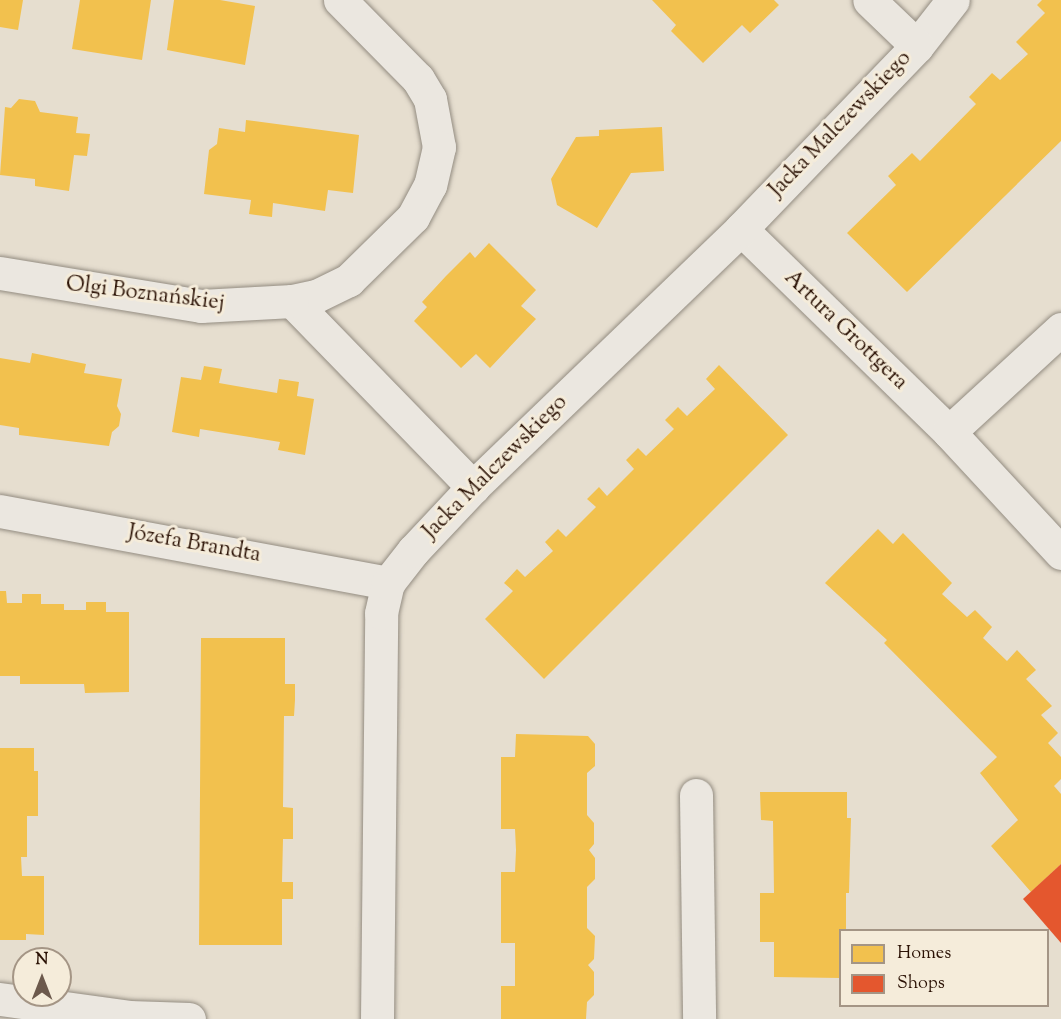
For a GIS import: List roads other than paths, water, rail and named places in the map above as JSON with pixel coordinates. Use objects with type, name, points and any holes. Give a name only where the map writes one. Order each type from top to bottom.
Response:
[{"type":"street","name":"Olgi Boznańskiej","points":[[0,273],[201,306],[292,301],[316,296],[349,280],[413,217],[430,185],[439,147],[430,99],[418,79],[340,0]]},
{"type":"street","name":"Jacka Malczewskiego","points":[[869,0],[917,46]]},
{"type":"street","name":"Jacka Malczewskiego","points":[[377,1019],[381,613],[388,583],[413,550],[473,487],[741,229],[917,46],[953,0]]},
{"type":"street","name":"Artura Grottgera","points":[[741,229],[949,432],[1061,553]]},
{"type":"street","points":[[292,301],[473,487]]},
{"type":"street","points":[[949,432],[1061,330]]},
{"type":"street","name":"Józefa Brandta","points":[[0,511],[388,583]]},
{"type":"street","points":[[696,795],[699,1019]]},
{"type":"street","points":[[0,999],[129,1017],[189,1019]]}]
